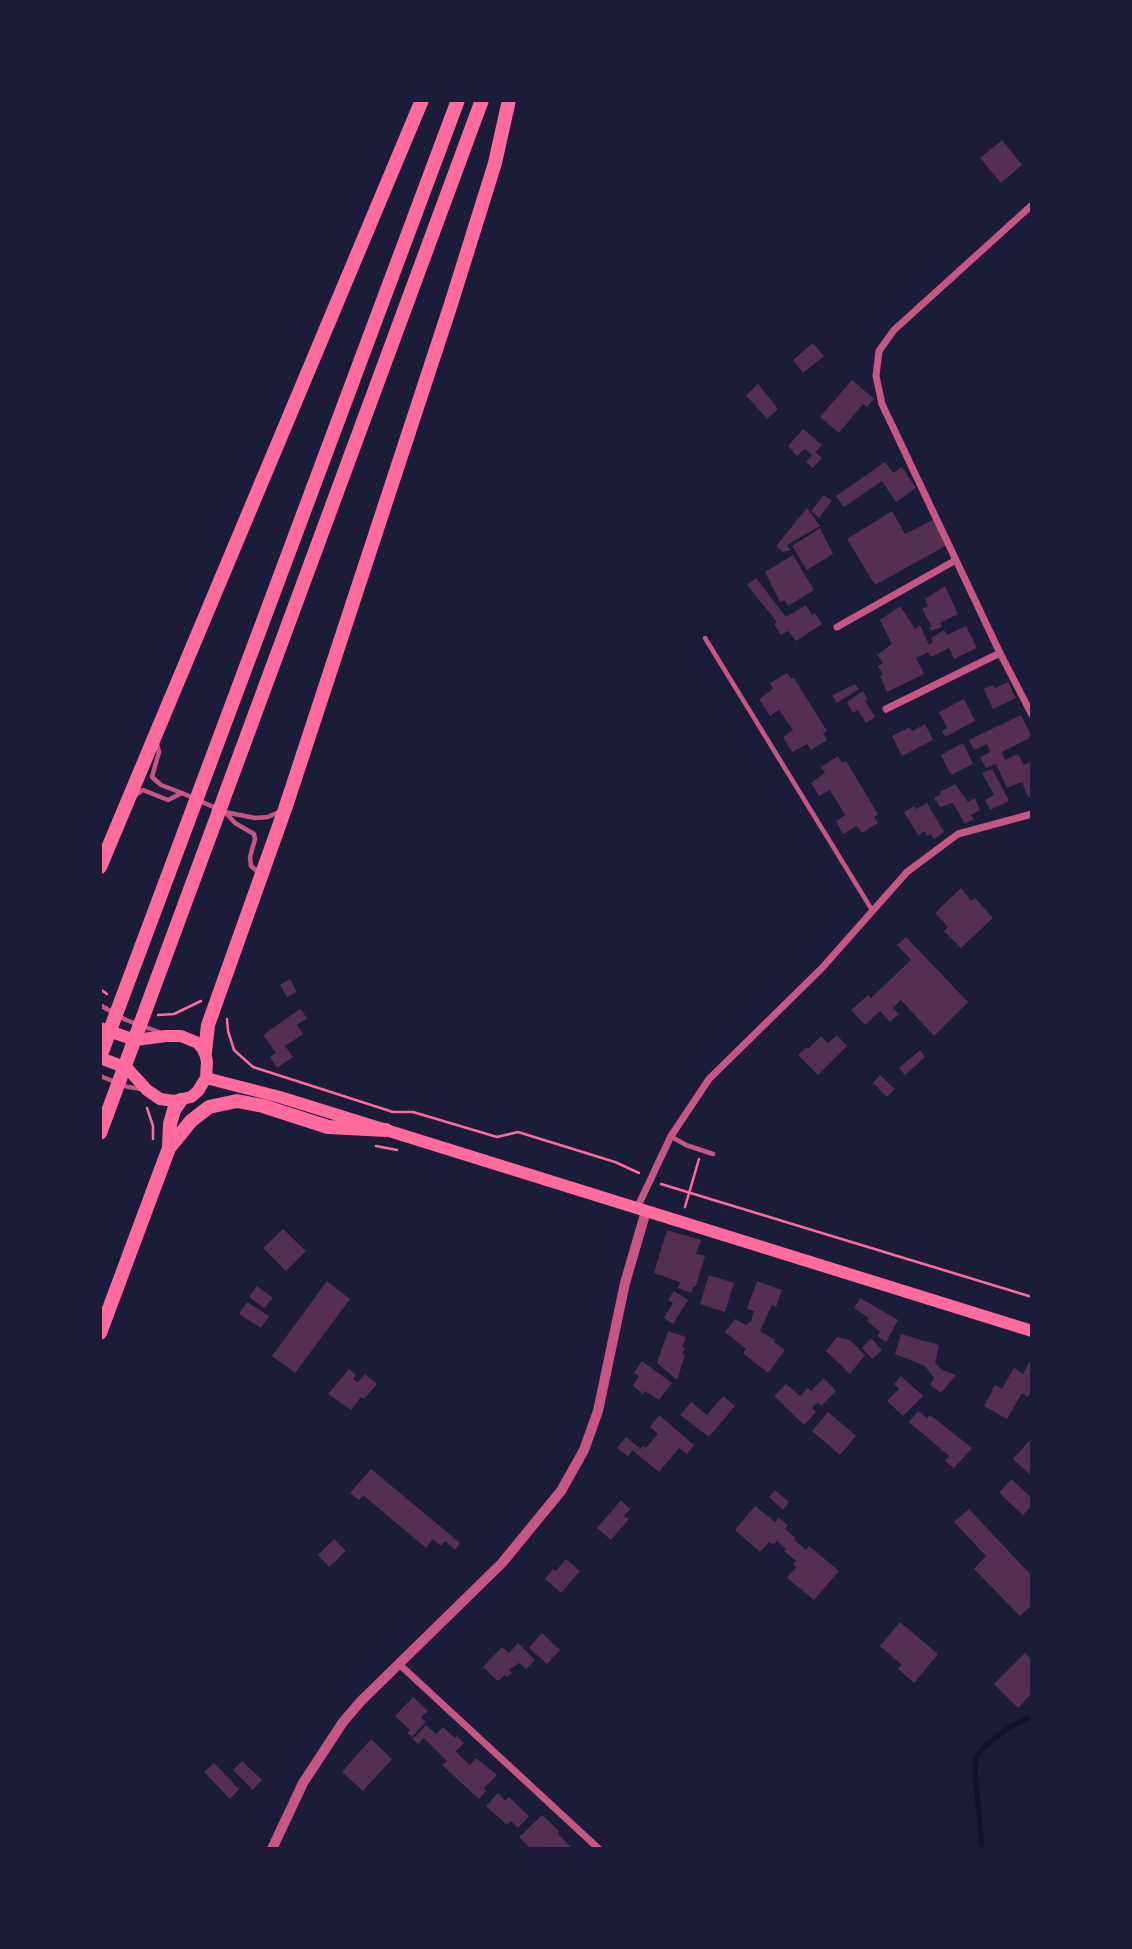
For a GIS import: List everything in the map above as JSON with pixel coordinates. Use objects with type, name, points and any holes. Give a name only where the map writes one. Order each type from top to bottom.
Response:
[{"type":"highway","points":[[100,867],[422,100]]},
{"type":"highway","points":[[100,1058],[458,100]]},
{"type":"highway","points":[[100,1133],[482,100]]},
{"type":"highway","points":[[205,1052],[208,1025],[285,809],[483,203],[509,100]]},
{"type":"highway","points":[[169,1148],[170,1124],[174,1110],[181,1100]]},
{"type":"highway","points":[[100,1333],[109,1296],[169,1148],[185,1126],[209,1107],[237,1101],[328,1127],[386,1130]]},
{"type":"main road","points":[[100,1028],[135,1040],[150,1040],[166,1035],[181,1036],[198,1043],[205,1052],[206,1079],[191,1097],[181,1100],[160,1099],[147,1090],[127,1068],[100,1058]]},
{"type":"main road","points":[[206,1079],[279,1097],[1032,1331]]},
{"type":"street","points":[[1032,205],[894,330],[878,351],[876,376],[882,404],[1032,715]]},
{"type":"street","points":[[838,627],[956,560]]},
{"type":"street","points":[[886,709],[1000,653]]},
{"type":"street","points":[[272,1849],[303,1783],[325,1746],[360,1701],[473,1593],[561,1491],[584,1450],[598,1411],[641,1209],[671,1136],[709,1079],[822,968],[906,872],[958,834],[1032,814]]},
{"type":"street","points":[[399,1664],[599,1849]]},
{"type":"lane","points":[[705,638],[873,911]]},
{"type":"lane","points":[[157,731],[159,752],[152,777],[161,785],[225,812],[255,818],[268,817],[285,809]]},
{"type":"lane","points":[[124,811],[132,798],[143,790],[168,800],[182,793]]},
{"type":"lane","points":[[225,812],[235,823],[254,834],[251,866],[262,875]]},
{"type":"lane","points":[[100,1005],[126,1020],[166,1035]]},
{"type":"lane","points":[[100,1076],[128,1087],[147,1090]]},
{"type":"lane","points":[[671,1136],[686,1145],[713,1154]]},
{"type":"path","points":[[190,1005],[199,1001]]},
{"type":"path","points":[[227,1014],[228,1031],[234,1050],[253,1067],[393,1112],[414,1112],[497,1137],[518,1132],[638,1173]]},
{"type":"path","points":[[146,1105],[152,1126],[153,1145]]},
{"type":"path","points":[[689,1194],[701,1150]]},
{"type":"path","points":[[658,1182],[689,1194],[1032,1297]]},
{"type":"building","points":[[1002,140],[1022,165],[1001,183],[980,158]]},
{"type":"building","points":[[813,343],[824,356],[803,373],[793,360]]},
{"type":"building","points":[[852,380],[874,399],[867,407],[863,404],[839,433],[820,417]]},
{"type":"building","points":[[758,384],[778,409],[767,419],[746,395]]},
{"type":"building","points":[[803,429],[822,445],[815,452],[822,458],[813,468],[806,462],[812,455],[805,449],[797,456],[788,446]]},
{"type":"building","points":[[885,462],[893,473],[902,467],[916,488],[896,502],[882,481],[844,507],[836,496]]},
{"type":"building","points":[[824,495],[832,501],[819,518],[811,511]]},
{"type":"building","points":[[807,508],[820,526],[787,545],[790,550],[783,552],[776,546]]},
{"type":"building","points":[[892,511],[905,534],[935,519],[947,545],[875,585],[847,539]]},
{"type":"building","points":[[820,528],[833,554],[807,570],[792,546]]},
{"type":"building","points":[[793,555],[814,590],[788,606],[784,600],[780,602],[765,572]]},
{"type":"building","points":[[756,578],[786,617],[806,605],[822,624],[796,641],[788,631],[781,635],[774,624],[777,622],[747,585]]},
{"type":"building","points":[[945,586],[958,614],[940,623],[942,627],[931,631],[929,627],[932,627],[922,609],[928,606],[925,599]]},
{"type":"building","points":[[900,606],[915,629],[920,625],[929,645],[933,642],[931,638],[944,630],[947,635],[966,626],[977,648],[954,659],[949,648],[931,657],[928,652],[916,658],[924,674],[887,692],[880,676],[883,674],[878,666],[883,663],[877,655],[892,644],[880,620]]},
{"type":"building","points":[[787,673],[791,679],[794,678],[827,731],[823,733],[827,740],[811,750],[807,744],[792,752],[783,737],[793,730],[779,710],[770,716],[759,699],[773,689],[770,683]]},
{"type":"building","points":[[1008,682],[1016,698],[993,709],[984,689],[993,685],[995,688]]},
{"type":"building","points":[[855,684],[859,689],[837,703],[832,695]]},
{"type":"building","points":[[863,691],[868,700],[865,701],[875,717],[866,723],[858,710],[853,713],[847,702]]},
{"type":"building","points":[[964,699],[975,721],[945,737],[942,731],[947,728],[939,712]]},
{"type":"building","points":[[1021,715],[1032,737],[1002,752],[1005,760],[1018,754],[1024,765],[1032,761],[1032,796],[1028,797],[1022,782],[1007,788],[996,764],[986,768],[980,757],[990,752],[987,744],[974,750],[969,740]]},
{"type":"building","points":[[925,724],[933,740],[902,756],[892,736],[910,727],[912,731]]},
{"type":"building","points":[[963,743],[973,764],[951,775],[941,755]]},
{"type":"building","points":[[838,756],[842,763],[846,761],[878,814],[874,817],[878,823],[862,833],[857,826],[843,834],[836,821],[845,815],[830,790],[819,796],[811,783],[825,773],[821,767]]},
{"type":"building","points":[[992,769],[1009,801],[990,810],[985,800],[994,795],[982,773]]},
{"type":"building","points":[[955,784],[968,802],[975,798],[980,810],[971,815],[974,819],[965,824],[953,803],[940,807],[934,798]]},
{"type":"building","points":[[927,803],[944,832],[934,839],[931,834],[927,836],[925,831],[918,835],[904,812]]},
{"type":"building","points":[[961,888],[971,901],[975,898],[993,918],[961,948],[944,931],[948,927],[935,913]]},
{"type":"building","points":[[906,937],[968,1002],[934,1036],[901,1000],[893,1008],[899,1014],[890,1022],[880,1011],[865,1025],[851,1010],[868,995],[871,998],[911,960],[897,945]]},
{"type":"building","points":[[290,979],[297,992],[287,997],[280,985]]},
{"type":"building","points":[[300,1009],[307,1018],[297,1025],[303,1034],[285,1046],[293,1057],[277,1068],[270,1057],[276,1053],[263,1035]]},
{"type":"building","points":[[837,1035],[847,1046],[818,1075],[798,1055],[821,1036],[828,1043]]},
{"type":"building","points":[[920,1050],[925,1057],[905,1075],[899,1068]]},
{"type":"building","points":[[880,1075],[895,1089],[887,1097],[873,1083]]},
{"type":"building","points":[[283,1229],[306,1251],[286,1271],[263,1248]]},
{"type":"building","points":[[667,1230],[701,1240],[696,1254],[705,1256],[696,1286],[691,1293],[678,1288],[680,1282],[654,1273]]},
{"type":"building","points":[[709,1275],[734,1283],[725,1312],[700,1304]]},
{"type":"building","points":[[327,1281],[350,1299],[295,1373],[272,1356]]},
{"type":"building","points":[[757,1281],[782,1290],[776,1307],[772,1305],[760,1331],[785,1350],[768,1373],[743,1353],[746,1349],[725,1332],[735,1319],[746,1325],[751,1321],[754,1311],[747,1309]]},
{"type":"building","points":[[257,1286],[273,1298],[264,1308],[249,1297]]},
{"type":"building","points":[[674,1291],[688,1300],[673,1324],[664,1318],[673,1303],[668,1300]]},
{"type":"building","points":[[860,1298],[898,1320],[886,1342],[877,1336],[880,1332],[867,1321],[869,1318],[854,1308]]},
{"type":"building","points":[[247,1302],[269,1316],[261,1328],[239,1314]]},
{"type":"building","points":[[668,1331],[686,1337],[682,1347],[685,1348],[682,1354],[685,1355],[677,1380],[657,1363]]},
{"type":"building","points":[[901,1334],[939,1345],[935,1363],[942,1370],[956,1375],[941,1393],[930,1385],[934,1378],[925,1366],[895,1354]]},
{"type":"building","points":[[837,1337],[850,1340],[865,1355],[850,1374],[826,1351]]},
{"type":"building","points":[[871,1338],[882,1350],[872,1359],[862,1348]]},
{"type":"building","points":[[642,1361],[672,1383],[659,1400],[645,1391],[643,1394],[633,1386],[639,1376],[634,1373]]},
{"type":"building","points":[[1030,1361],[1032,1390],[1028,1397],[1022,1393],[1007,1419],[984,1406],[995,1385],[1002,1389],[1014,1368],[1023,1374]]},
{"type":"building","points":[[349,1369],[356,1375],[353,1379],[358,1382],[365,1374],[377,1384],[364,1399],[361,1397],[351,1410],[328,1394]]},
{"type":"building","points":[[901,1376],[923,1396],[903,1416],[887,1401],[899,1389],[894,1384]]},
{"type":"building","points":[[824,1378],[836,1391],[821,1406],[818,1402],[812,1408],[816,1412],[804,1425],[774,1396],[786,1384],[800,1396],[808,1388],[811,1391]]},
{"type":"building","points":[[723,1396],[735,1406],[709,1437],[680,1415],[691,1402],[707,1415]]},
{"type":"building","points":[[918,1411],[927,1418],[930,1415],[972,1448],[954,1468],[945,1461],[949,1456],[909,1422]]},
{"type":"building","points":[[828,1412],[856,1436],[840,1455],[812,1431]]},
{"type":"building","points":[[659,1415],[694,1445],[687,1454],[679,1448],[659,1472],[632,1450],[628,1456],[617,1448],[626,1437],[641,1449],[643,1446],[646,1448],[658,1434],[650,1427]]},
{"type":"building","points":[[1030,1440],[1032,1442],[1032,1476],[1013,1459]]},
{"type":"building","points":[[371,1469],[460,1543],[455,1550],[445,1541],[441,1546],[433,1539],[426,1548],[363,1495],[359,1500],[350,1493]]},
{"type":"building","points":[[1011,1479],[1032,1498],[1032,1505],[1023,1515],[999,1493]]},
{"type":"building","points":[[775,1490],[789,1502],[783,1510],[769,1497]]},
{"type":"building","points":[[621,1500],[630,1509],[624,1516],[629,1519],[611,1540],[597,1528]]},
{"type":"building","points":[[755,1506],[775,1522],[779,1518],[788,1525],[785,1529],[796,1538],[794,1540],[806,1550],[809,1546],[839,1571],[814,1600],[787,1578],[796,1567],[793,1564],[796,1561],[777,1541],[773,1545],[769,1542],[760,1552],[735,1530]]},
{"type":"building","points":[[969,1509],[1032,1576],[1032,1605],[1020,1616],[974,1569],[986,1556],[954,1522]]},
{"type":"building","points":[[334,1539],[346,1551],[329,1567],[318,1555]]},
{"type":"building","points":[[566,1559],[580,1571],[561,1593],[545,1579]]},
{"type":"building","points":[[900,1622],[938,1654],[914,1683],[898,1669],[902,1665],[880,1646]]},
{"type":"building","points":[[542,1633],[560,1650],[547,1664],[529,1648]]},
{"type":"building","points":[[518,1643],[535,1660],[526,1669],[519,1663],[509,1670],[512,1673],[498,1681],[483,1667],[502,1647],[509,1653]]},
{"type":"building","points":[[1025,1653],[1032,1660],[1032,1693],[1018,1708],[994,1684]]},
{"type":"building","points":[[413,1697],[428,1711],[421,1717],[426,1722],[412,1737],[407,1733],[410,1730],[395,1716]]},
{"type":"building","points":[[426,1725],[436,1734],[443,1727],[455,1738],[457,1736],[464,1743],[456,1751],[461,1757],[470,1765],[476,1758],[497,1775],[484,1788],[486,1791],[479,1799],[442,1765],[447,1761],[424,1738],[418,1744],[413,1739]]},
{"type":"building","points":[[371,1739],[392,1759],[363,1791],[342,1772]]},
{"type":"building","points":[[242,1761],[262,1780],[253,1790],[233,1770]]},
{"type":"building","points":[[214,1763],[239,1789],[230,1799],[204,1772]]},
{"type":"building","points":[[498,1793],[505,1801],[509,1797],[529,1816],[518,1828],[511,1821],[507,1825],[486,1806]]},
{"type":"building","points":[[542,1815],[573,1849],[542,1849],[539,1846],[531,1849],[519,1837]]},
{"type":"waterway","points":[[982,1849],[976,1757],[985,1746],[1008,1728],[1032,1716]]}]
